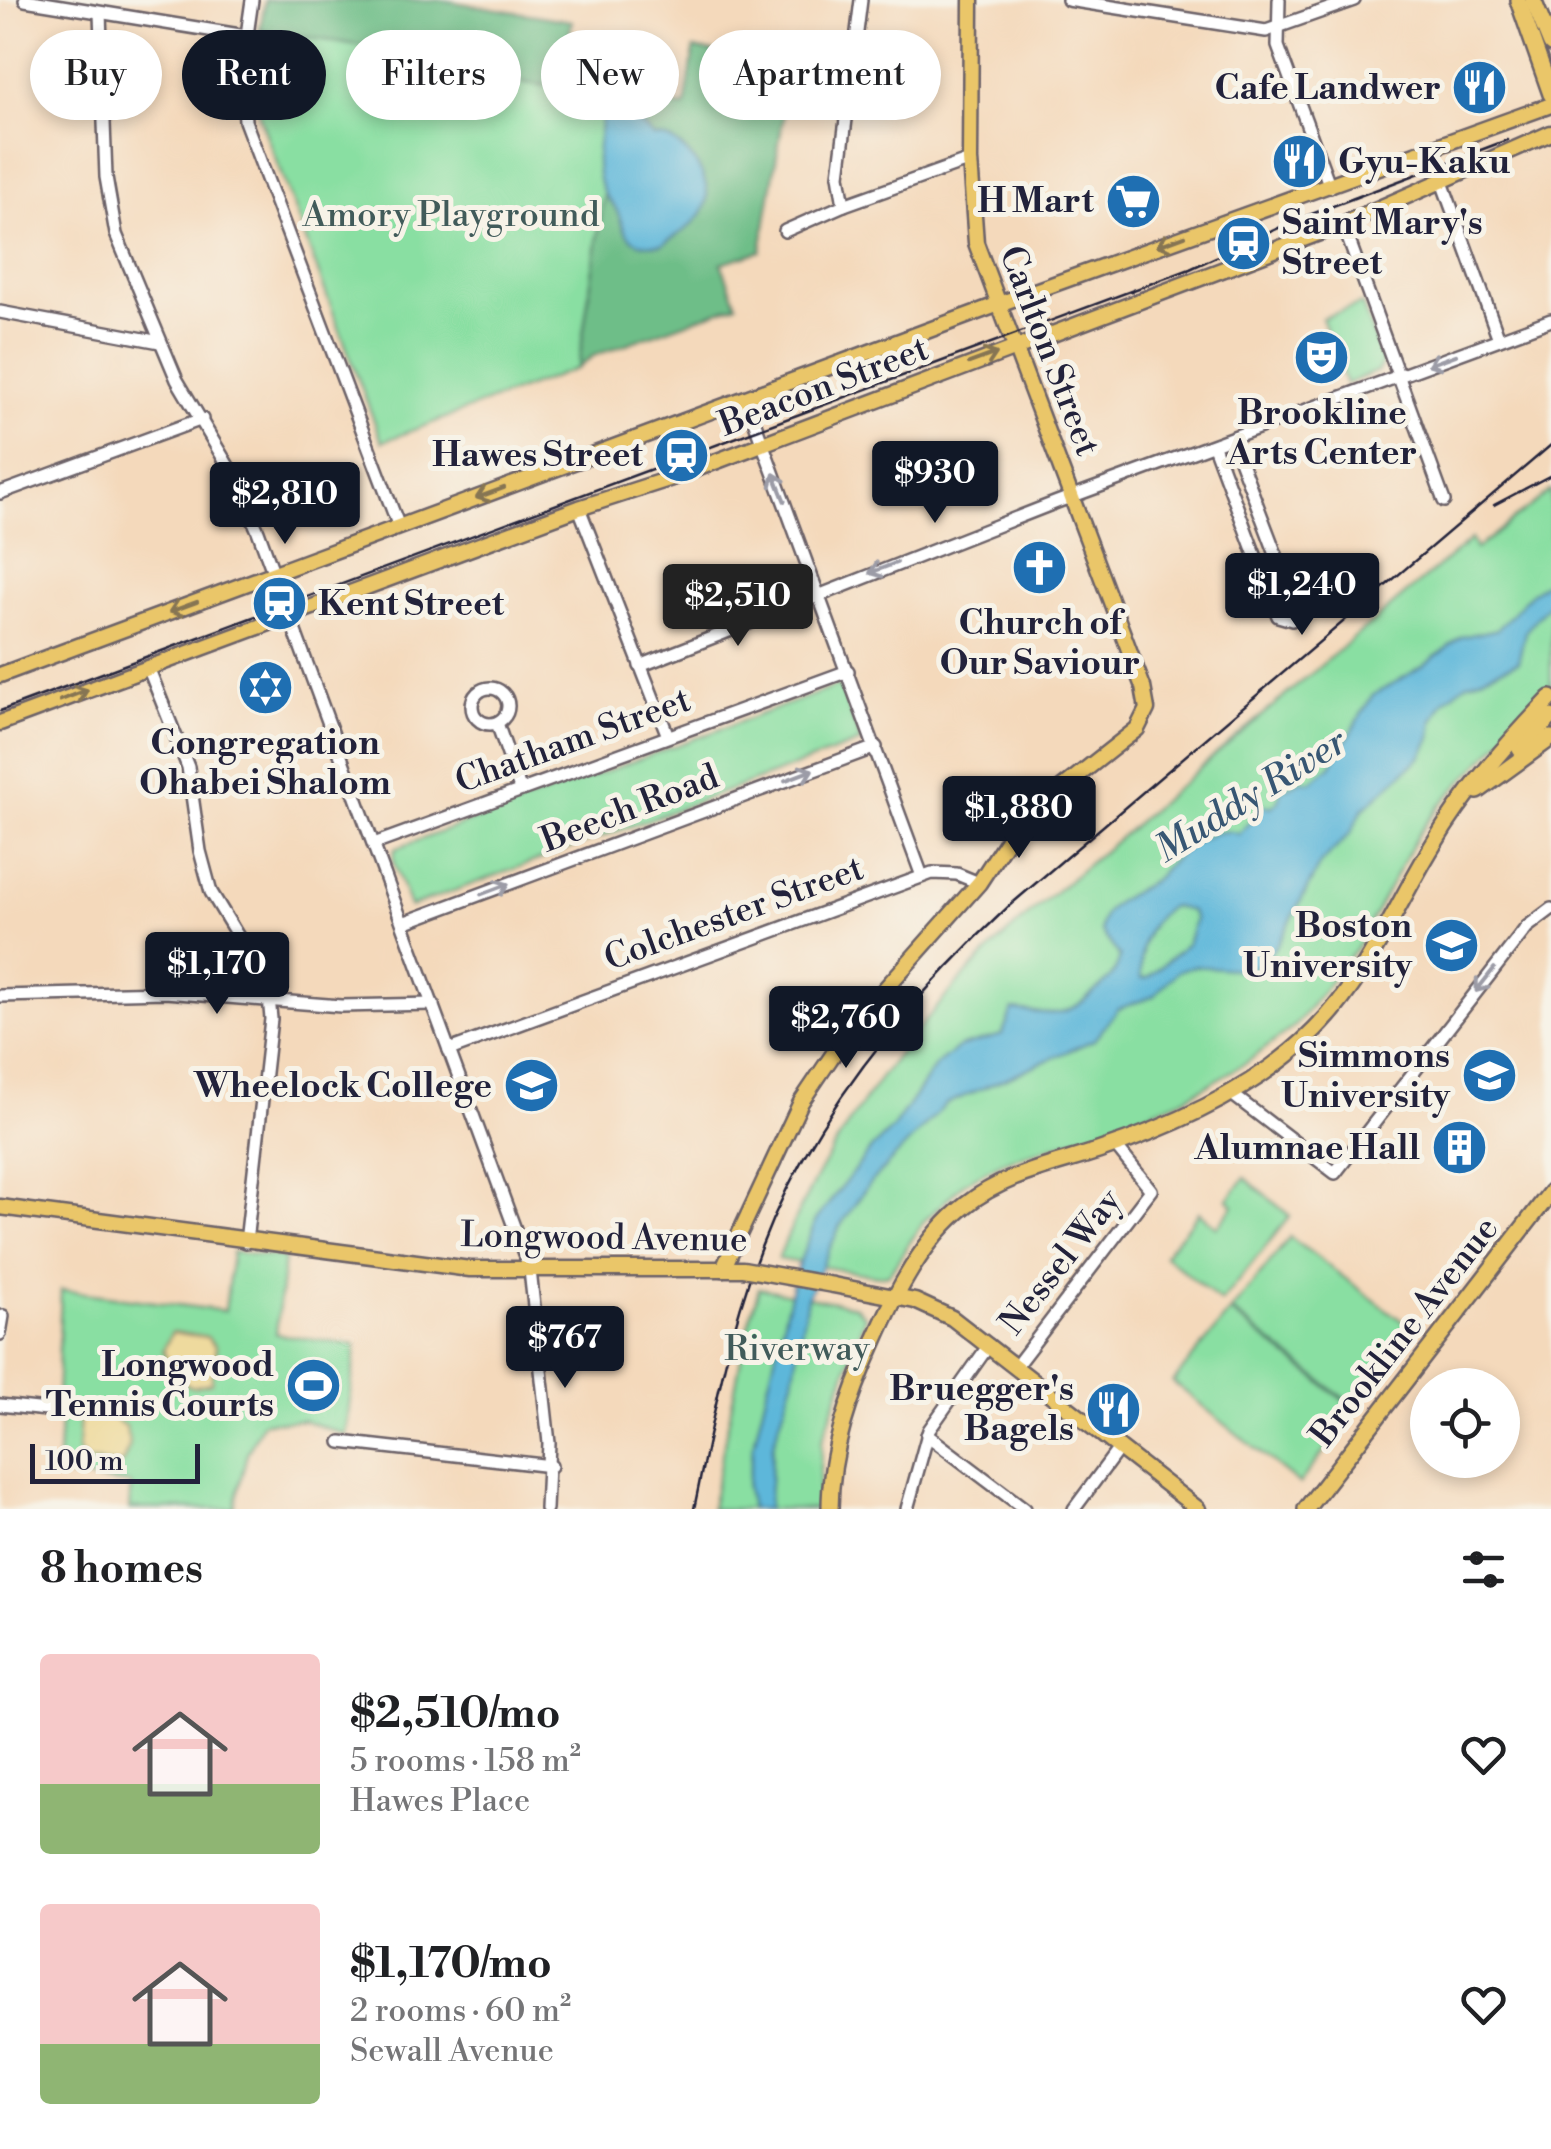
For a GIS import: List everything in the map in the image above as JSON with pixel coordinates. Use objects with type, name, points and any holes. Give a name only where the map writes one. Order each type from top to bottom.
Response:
[{"type":"highway","points":[[1518,0],[1551,94]]},
{"type":"highway","points":[[1533,0],[1551,44]]},
{"type":"highway","points":[[830,1509],[842,1426],[871,1347],[938,1232],[972,1200],[1011,1178],[1115,1144],[1229,1092],[1292,1052],[1332,1012],[1376,948],[1451,819],[1500,752],[1551,698]]},
{"type":"highway","points":[[1451,819],[1551,717]]},
{"type":"highway","points":[[1490,781],[1551,738]]},
{"type":"highway","name":"Brookline Avenue","points":[[1306,1509],[1551,1192]]},
{"type":"main road","name":"Carlton Street","points":[[971,0],[970,160],[976,243],[1144,689],[1147,709],[1137,729],[1025,816],[979,883]]},
{"type":"main road","name":"Beacon Street","points":[[0,675],[1000,304],[1551,106]]},
{"type":"main road","points":[[1506,122],[1525,128],[1526,140],[1518,149]]},
{"type":"main road","name":"Beacon Street","points":[[0,723],[762,444],[1344,224],[1551,133]]},
{"type":"main road","points":[[723,1269],[794,1115],[829,1057],[979,883]]},
{"type":"main road","name":"Longwood Avenue","points":[[0,1207],[246,1242],[470,1268],[743,1268],[897,1298],[936,1308],[1198,1509]]},
{"type":"street","points":[[26,0],[208,30]]},
{"type":"street","points":[[247,30],[252,0]]},
{"type":"street","points":[[844,204],[840,174],[861,0]]},
{"type":"street","points":[[1068,0],[1261,31],[1354,0]]},
{"type":"street","points":[[1279,0],[1278,46],[1330,187]]},
{"type":"street","points":[[100,13],[110,213],[160,342],[232,471],[274,573],[530,1270],[550,1466],[546,1509]]},
{"type":"street","points":[[246,120],[399,527]]},
{"type":"street","points":[[785,231],[844,204],[970,160]]},
{"type":"street","points":[[1440,179],[1499,339]]},
{"type":"street","points":[[1344,224],[1444,501]]},
{"type":"street","points":[[0,312],[160,342]]},
{"type":"street","points":[[640,666],[1073,496],[1551,320]]},
{"type":"street","points":[[746,399],[922,876]]},
{"type":"street","points":[[0,493],[202,419]]},
{"type":"street","points":[[1214,446],[1278,616],[1292,620],[1296,607],[1232,439]]},
{"type":"street","points":[[579,508],[668,736]]},
{"type":"street","points":[[148,667],[188,767],[200,851],[211,892],[268,986],[270,1002],[246,1242]]},
{"type":"street","name":"Chatham Street","points":[[374,844],[848,671]]},
{"type":"street","points":[[497,723],[520,789]]},
{"type":"street","name":"Beech Road","points":[[404,923],[876,746]]},
{"type":"street","name":"Colchester Street","points":[[449,1050],[922,876],[944,873],[979,883]]},
{"type":"street","points":[[1229,1092],[1335,1173],[1527,927],[1551,909]]},
{"type":"street","points":[[0,996],[165,992],[270,1002],[433,1004]]},
{"type":"street","name":"Nessel Way","points":[[1016,1366],[1151,1190],[1115,1144]]},
{"type":"street","points":[[0,1334],[3,1316]]},
{"type":"street","points":[[907,1509],[927,1435],[989,1346]]},
{"type":"street","points":[[0,1405],[56,1412]]},
{"type":"street","points":[[927,1435],[1024,1509]]},
{"type":"street","points":[[340,1442],[550,1466]]},
{"type":"street","points":[[1074,1509],[1120,1448]]},
{"type":"green space","points":[[265,0],[442,0],[572,21],[571,30],[541,30],[541,85],[521,82],[521,30],[346,30],[346,43],[326,40],[326,30],[260,30]]},
{"type":"green space","name":"Amory Playground","points":[[326,40],[346,43],[346,120],[521,120],[521,82],[541,85],[541,120],[627,120],[617,181],[606,182],[578,368],[382,442],[261,120],[326,120]]},
{"type":"green space","points":[[694,49],[699,50],[699,120],[783,120],[761,251],[721,263],[737,304],[593,356],[578,368],[606,182],[617,181],[627,120],[679,120],[679,106],[685,107]]},
{"type":"green space","points":[[1362,304],[1383,362],[1378,371],[1346,384],[1322,318]]},
{"type":"green space","name":"Riverway","points":[[1551,490],[1551,689],[1440,805],[1418,834],[1356,949],[1295,1026],[1246,1063],[1184,1098],[1108,1129],[1003,1162],[964,1183],[924,1221],[889,1274],[877,1276],[778,1259],[813,1184],[856,1112],[906,1044],[981,959],[1471,539],[1476,549]]},
{"type":"green space","points":[[840,685],[861,742],[410,907],[393,861],[395,849]]},
{"type":"green space","points":[[1245,1178],[1290,1216],[1221,1302],[1164,1255],[1199,1212],[1217,1227],[1234,1205],[1228,1199]]},
{"type":"green space","points":[[1290,1237],[1414,1330],[1357,1408],[1231,1311]]},
{"type":"green space","points":[[232,1252],[284,1258],[276,1334],[356,1345],[346,1435],[303,1420],[263,1422],[247,1453],[234,1509],[129,1509],[131,1484],[57,1475],[61,1290],[225,1311]]},
{"type":"green space","name":"Riverway","points":[[759,1288],[855,1306],[865,1316],[822,1441],[817,1509],[711,1509],[746,1333]]},
{"type":"green space","points":[[1230,1312],[1356,1410],[1299,1484],[1173,1382]]},
{"type":"sand","points":[[172,1332],[207,1337],[216,1347],[211,1383],[192,1387],[173,1378],[163,1350]]},
{"type":"sand","points":[[100,1410],[125,1426],[130,1445],[122,1464],[87,1461],[78,1451],[80,1414]]},
{"type":"water","points":[[602,120],[636,120],[654,137],[675,143],[694,161],[706,184],[702,213],[662,245],[637,242],[624,229],[617,210],[605,196],[597,153]]},
{"type":"water","points":[[1551,578],[1551,601],[1525,632],[1518,662],[1467,683],[1444,701],[1433,720],[1431,738],[1422,756],[1363,809],[1350,834],[1320,864],[1280,941],[1262,963],[1247,970],[1194,966],[1178,971],[1154,996],[1118,1009],[1094,1040],[946,1104],[869,1184],[840,1226],[807,1298],[793,1380],[773,1445],[768,1509],[751,1509],[747,1488],[753,1447],[795,1274],[816,1220],[871,1149],[893,1128],[936,1065],[959,1047],[1002,1035],[1012,1010],[1055,1013],[1082,1003],[1110,978],[1120,957],[1101,931],[1107,911],[1153,881],[1195,842],[1229,831],[1239,834],[1264,805],[1271,807],[1279,801],[1281,790],[1302,780],[1310,782],[1331,766],[1372,696],[1423,666],[1461,637],[1498,629],[1530,594]],"holes":[[[1171,906],[1191,911],[1195,919],[1187,944],[1148,978],[1141,979],[1142,949],[1149,929]]]},
{"type":"tram line","points":[[0,711],[1190,269],[1296,220],[1507,140]]},
{"type":"tram line","points":[[694,1509],[730,1345],[760,1250],[806,1154],[865,1064],[934,981],[1009,906],[1551,445]]},
{"type":"tram line","points":[[1494,505],[1551,475]]},
{"type":"place","name":"Cafe Landwer","points":[[1480,88]]},
{"type":"place","name":"Gyu-Kaku","points":[[1299,162]]},
{"type":"place","name":"H Mart","points":[[1133,201]]},
{"type":"place","name":"Saint Mary's Street","points":[[1243,243]]},
{"type":"place","name":"Brookline Arts Center","points":[[1322,357]]},
{"type":"place","name":"Hawes Street","points":[[682,455]]},
{"type":"place","name":"Church of Our Saviour","points":[[1040,567]]},
{"type":"place","name":"Kent Street","points":[[279,604]]},
{"type":"place","name":"Congregation Ohabei Shalom","points":[[265,687]]},
{"type":"place","name":"Boston University","points":[[1451,946]]},
{"type":"place","name":"Simmons University","points":[[1489,1076]]},
{"type":"place","name":"Wheelock College","points":[[531,1086]]},
{"type":"place","name":"Alumnae Hall","points":[[1459,1148]]},
{"type":"place","name":"Longwood Tennis Courts","points":[[313,1385]]},
{"type":"place","name":"Bruegger's Bagels","points":[[1113,1409]]},
{"type":"water label","name":"Muddy River","points":[[1251,796]]}]
